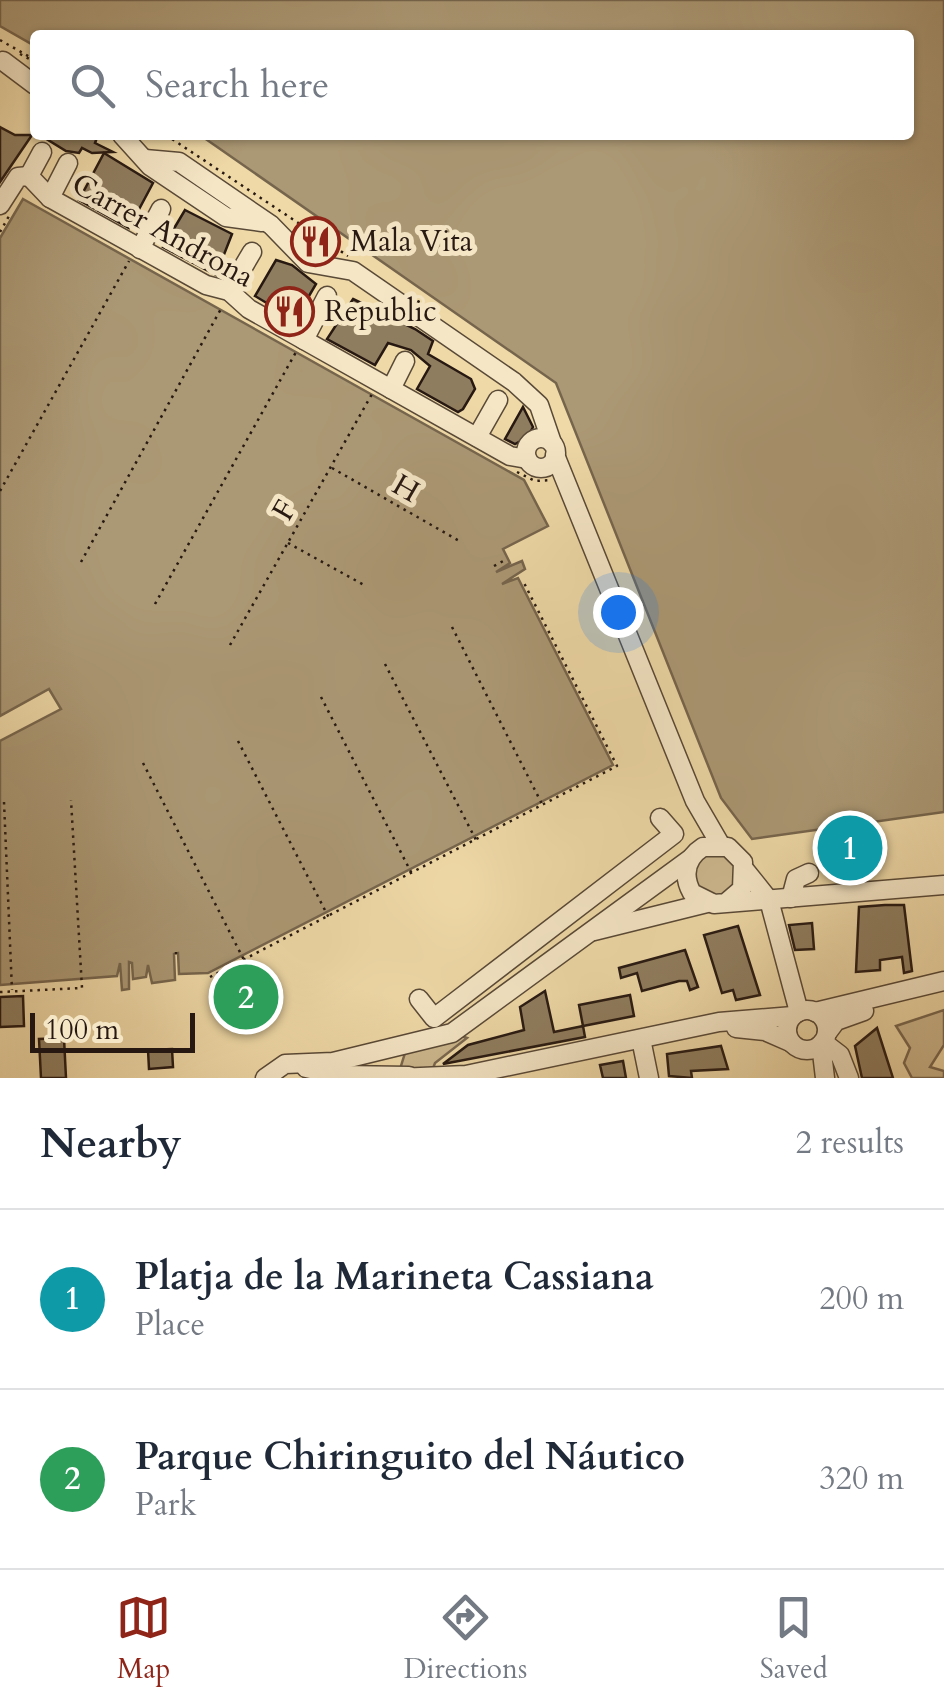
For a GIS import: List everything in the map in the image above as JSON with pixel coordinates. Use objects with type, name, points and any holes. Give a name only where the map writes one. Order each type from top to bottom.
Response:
[{"type":"street","points":[[5,63],[30,80]]},
{"type":"street","points":[[127,140],[144,159],[167,168],[179,162],[270,225],[308,263],[360,276],[532,396],[543,453],[571,494],[706,825],[704,850],[688,885],[707,903]]},
{"type":"street","points":[[29,176],[42,152]]},
{"type":"street","points":[[50,198],[68,162]]},
{"type":"street","name":"Carrer Androna","points":[[0,205],[18,177],[29,176],[50,198],[135,254],[249,309],[300,346],[391,389],[510,456],[543,453]]},
{"type":"street","points":[[135,254],[162,209]]},
{"type":"street","points":[[225,299],[252,252]]},
{"type":"street","points":[[300,346],[327,296]]},
{"type":"street","points":[[391,389],[405,361]]},
{"type":"street","points":[[477,437],[498,400]]},
{"type":"street","points":[[419,998],[434,1018],[674,834],[660,818]]},
{"type":"street","points":[[313,1071],[452,1033],[704,850],[740,856],[745,870],[769,900],[802,1013]]},
{"type":"street","points":[[728,901],[742,888],[745,870]]},
{"type":"street","points":[[791,898],[796,879],[808,872]]},
{"type":"street","points":[[584,934],[707,903],[944,886]]},
{"type":"street","points":[[270,1076],[285,1064],[313,1071],[446,1078],[729,1020],[802,1013],[944,981]]},
{"type":"street","points":[[706,1027],[758,1030],[810,1050],[845,1016],[944,991]]},
{"type":"street","points":[[802,1013],[824,1020],[825,1078]]},
{"type":"street","points":[[802,1013],[787,1028],[814,1078]]},
{"type":"street","points":[[824,1039],[840,1054],[849,1078]]},
{"type":"street","points":[[641,1040],[649,1078]]},
{"type":"street","points":[[404,1077],[397,1061],[409,1046]]},
{"type":"path","points":[[0,40],[30,58]]},
{"type":"path","points":[[5,63],[30,61]]},
{"type":"path","points":[[0,491],[135,254]]},
{"type":"path","points":[[81,562],[225,299]]},
{"type":"path","points":[[156,604],[300,346]]},
{"type":"path","name":"F","points":[[230,645],[372,394]]},
{"type":"path","name":"H","points":[[331,468],[461,542]]},
{"type":"path","points":[[288,543],[364,585]]},
{"type":"path","points":[[494,566],[507,559]]},
{"type":"path","points":[[210,977],[412,876],[617,766],[523,581]]},
{"type":"path","points":[[452,627],[543,805]]},
{"type":"path","points":[[386,664],[476,840]]},
{"type":"path","points":[[321,697],[412,876]]},
{"type":"path","points":[[238,741],[329,918]]},
{"type":"path","points":[[142,763],[244,960]]},
{"type":"path","points":[[0,992],[82,988],[71,800]]},
{"type":"path","points":[[4,802],[12,992]]},
{"type":"shaded area","points":[[0,0],[944,0],[944,812],[752,839],[721,798],[556,383],[207,140],[914,140],[914,30],[30,30],[30,43],[0,26]]},
{"type":"shaded area","points":[[23,199],[524,480],[548,526],[503,549],[510,563],[496,572],[522,561],[525,569],[502,584],[518,578],[613,765],[208,973],[179,974],[178,953],[174,954],[175,980],[152,983],[148,965],[146,977],[133,979],[129,962],[129,989],[122,990],[120,963],[117,976],[0,985],[0,741],[61,709],[49,689],[0,716],[0,238]]},
{"type":"shaded area","points":[[714,853],[729,860],[736,875],[729,890],[714,897],[699,890],[692,875],[699,860]]},
{"type":"shaded area","points":[[944,1010],[944,1045],[930,1067],[944,1071],[944,1078],[912,1078],[904,1063],[910,1048],[896,1026]]},
{"type":"shaded area","points":[[459,1035],[467,1038],[435,1063],[432,1071],[405,1071],[401,1066],[405,1053]]},
{"type":"building","points":[[0,127],[15,135],[30,135],[30,138],[0,182]]},
{"type":"building","points":[[48,140],[96,140],[95,143],[113,152],[92,153],[82,148],[79,153],[66,151]]},
{"type":"building","points":[[104,153],[153,183],[129,228],[79,200]]},
{"type":"building","points":[[185,210],[232,234],[216,275],[163,247]]},
{"type":"building","points":[[276,260],[292,265],[316,284],[295,320],[255,296]]},
{"type":"building","points":[[353,299],[433,341],[428,354],[471,379],[475,389],[463,409],[458,412],[417,389],[430,366],[411,350],[388,343],[375,365],[327,339]]},
{"type":"building","points":[[523,407],[533,427],[528,437],[515,444],[505,439]]},
{"type":"building","points":[[904,905],[912,971],[904,973],[902,957],[880,960],[880,970],[856,972],[859,907]]},
{"type":"building","points":[[812,923],[814,949],[795,950],[789,925]]},
{"type":"building","points":[[738,926],[760,995],[736,1000],[733,990],[722,993],[704,935]]},
{"type":"building","points":[[685,950],[698,987],[690,990],[687,981],[679,981],[642,991],[637,973],[621,978],[619,968]]},
{"type":"building","points":[[227,983],[242,1013],[229,1017],[212,991]]},
{"type":"building","points":[[545,991],[554,1032],[583,1026],[585,1037],[443,1064],[468,1045],[524,1030],[520,1007]]},
{"type":"building","points":[[630,995],[634,1016],[583,1026],[579,1005]]},
{"type":"building","points":[[23,996],[24,1026],[0,1027],[0,997]]},
{"type":"building","points":[[877,1028],[893,1078],[862,1078],[855,1046]]},
{"type":"building","points":[[64,1038],[66,1078],[41,1078],[39,1039]]},
{"type":"building","points":[[721,1046],[728,1069],[691,1071],[692,1078],[669,1076],[667,1054]]},
{"type":"building","points":[[172,1049],[173,1067],[149,1069],[148,1050]]},
{"type":"building","points":[[623,1061],[626,1078],[603,1078],[600,1065]]},
{"type":"place","name":"Mala Vita","points":[[315,241]]},
{"type":"place","name":"Republic","points":[[289,311]]},
{"type":"place","name":"Platja de la Marineta Cassiana","points":[[850,848]]},
{"type":"place","name":"Parque Chiringuito del Náutico","points":[[246,997]]}]
